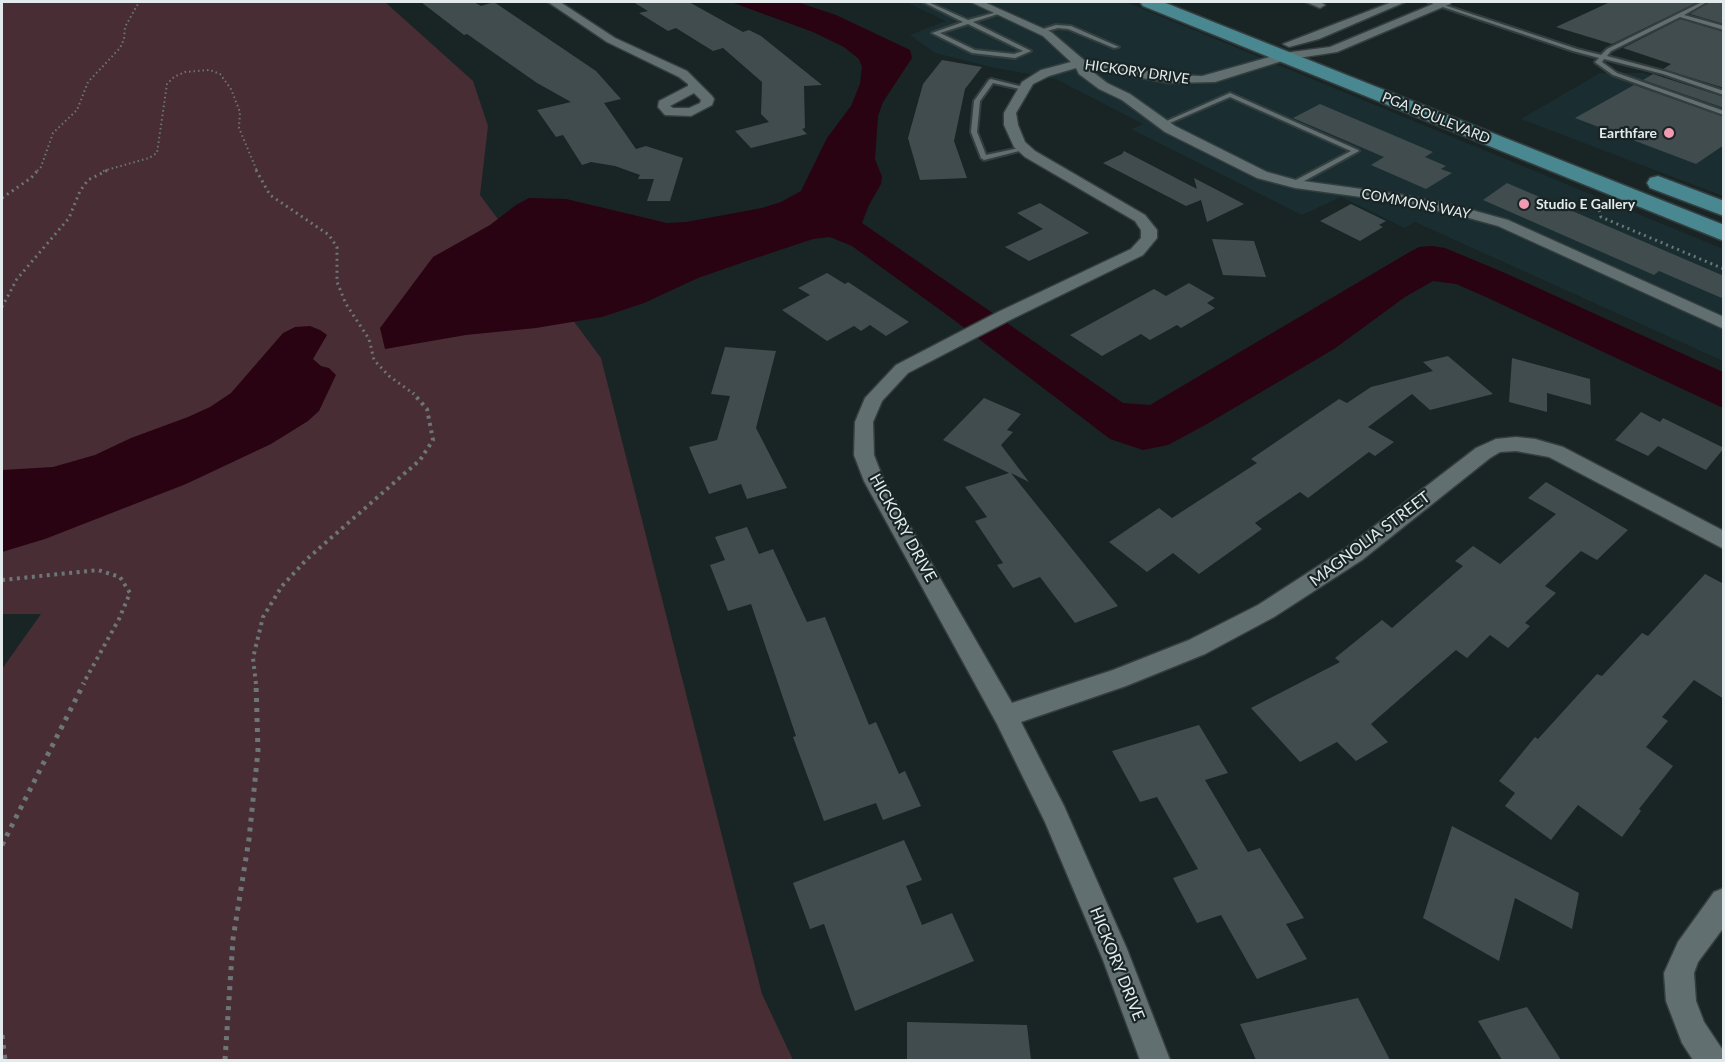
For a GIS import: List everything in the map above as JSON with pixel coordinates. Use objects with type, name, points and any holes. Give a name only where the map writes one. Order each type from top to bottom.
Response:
[{"type":"main road","name":"PGA BOULEVARD","points":[[1149,2],[1282,50],[1724,234]]},
{"type":"main road","name":"PGA BOULEVARD","points":[[1193,2],[1282,50],[1318,51],[1495,120]]},
{"type":"main road","points":[[1636,175],[1724,209]]},
{"type":"street","points":[[553,2],[611,40],[683,74],[694,83],[695,88]]},
{"type":"street","name":"COMMONS WAY","points":[[976,2],[1040,31],[1060,44],[1077,60],[1083,71],[1126,97],[1163,124],[1206,149],[1262,175],[1295,184],[1398,198],[1461,211],[1503,223],[1724,324]]},
{"type":"street","name":"HICKORY DRIVE","points":[[1026,85],[1045,73],[1077,60],[1169,79],[1202,81],[1226,76],[1282,50],[1400,2]]},
{"type":"street","points":[[1318,51],[1333,50],[1439,2]]},
{"type":"street","points":[[1110,89],[1114,66]]},
{"type":"street","points":[[1024,149],[1015,138],[1010,113],[1026,85]]},
{"type":"street","name":"HICKORY DRIVE","points":[[1024,149],[1140,218],[1149,230],[1149,238],[1137,252],[1004,316],[908,366],[882,388],[871,404],[864,422],[864,455],[874,481],[1006,716],[1055,815],[1117,959],[1155,1060]]},
{"type":"street","name":"MAGNOLIA STREET","points":[[1006,716],[1118,679],[1197,646],[1266,611],[1336,567],[1483,453],[1496,446],[1515,444],[1535,446],[1556,452],[1724,541]]},
{"type":"street","points":[[1711,1060],[1693,1032],[1681,1001],[1679,973],[1688,952],[1724,902]]},
{"type":"lane","points":[[926,2],[968,22],[1018,46],[1028,51],[1015,56],[974,52],[935,33],[968,22],[999,12]]},
{"type":"lane","points":[[1439,2],[1575,50],[1665,73],[1724,93]]},
{"type":"lane","points":[[1705,2],[1609,50],[1598,62],[1615,74],[1724,113]]},
{"type":"lane","points":[[1679,15],[1724,28]]},
{"type":"lane","points":[[1040,31],[1058,26],[1069,27],[1116,47]]},
{"type":"lane","points":[[1024,149],[984,158],[974,132],[977,101],[991,81],[1026,85]]},
{"type":"lane","points":[[1163,124],[1230,95],[1356,150],[1295,184]]},
{"type":"path","points":[[2,198],[31,178],[41,167],[53,133],[77,110],[88,82],[120,48],[124,39],[125,27],[138,2]]},
{"type":"path","points":[[2,307],[17,279],[69,218],[80,191],[88,180],[101,172],[148,158],[157,153],[167,84],[174,77],[185,72],[210,70],[220,74],[231,89],[240,112],[239,128],[253,165],[270,195],[329,235],[337,247],[337,282],[346,304],[369,339],[375,360],[389,376],[411,390],[427,409],[433,440],[420,460],[307,560],[282,586],[263,617],[253,658],[258,705],[258,751],[249,839],[233,939],[225,1060]]},
{"type":"path","points":[[1599,210],[1601,217],[1724,269]]},
{"type":"path","points":[[1694,256],[1700,253]]},
{"type":"path","points":[[2,580],[98,570],[120,577],[130,593],[119,619],[74,701],[2,845]]},
{"type":"path","points":[[2,1035],[5,1060]]},
{"type":"shaded area","points":[[2,2],[385,2],[473,81],[488,126],[480,195],[601,358],[762,994],[793,1060],[2,1060],[2,669],[41,614],[2,614]]},
{"type":"shaded area","points":[[731,2],[797,2],[836,15],[910,50],[912,58],[883,102],[878,116],[875,159],[882,177],[881,184],[862,223],[1123,403],[1150,405],[1408,253],[1419,247],[1432,246],[1445,248],[1505,273],[1723,372],[1723,408],[1486,297],[1456,284],[1433,281],[1405,297],[1334,349],[1207,424],[1168,445],[1143,450],[1110,439],[954,320],[852,246],[830,237],[813,239],[698,278],[644,303],[602,317],[536,328],[466,335],[385,349],[380,328],[433,257],[490,225],[529,198],[566,199],[667,223],[686,222],[762,208],[781,202],[801,191],[827,138],[851,106],[860,84],[862,67],[859,59],[844,47],[813,32]]},
{"type":"shaded area","points":[[906,2],[1126,2],[1723,249],[1723,361],[1415,222],[1405,228],[1341,197],[1302,215],[1131,129],[1143,124],[1056,79],[991,67],[935,53],[910,35],[946,21]]},
{"type":"shaded area","points":[[1600,73],[1644,73],[1723,100],[1723,196],[1521,119]]},
{"type":"shaded area","points":[[310,326],[327,335],[313,359],[336,375],[319,411],[308,421],[271,444],[186,484],[45,539],[2,552],[2,470],[53,467],[95,455],[131,438],[210,407],[231,393],[283,333],[295,327]]},
{"type":"building","points":[[421,2],[474,2],[481,6],[494,2],[596,71],[621,99],[604,103],[636,149],[646,146],[683,158],[670,201],[647,201],[654,179],[638,179],[640,175],[615,166],[591,162],[582,165],[563,135],[556,137],[537,110],[571,102],[537,83],[467,34],[464,35]]},
{"type":"building","points":[[633,2],[689,2],[743,32],[749,30],[761,36],[822,85],[804,86],[805,128],[802,129],[807,134],[751,148],[735,131],[769,122],[761,114],[762,82],[723,48],[713,51],[676,28],[668,31],[639,13],[648,11]]},
{"type":"building","points":[[1610,2],[1698,2],[1612,44],[1556,27]]},
{"type":"building","points":[[1709,2],[1724,2],[1724,24],[1690,14]]},
{"type":"building","points":[[1680,19],[1724,32],[1724,88],[1663,69],[1671,64],[1623,48]]},
{"type":"building","points":[[942,60],[982,67],[965,89],[954,141],[967,178],[920,180],[908,138],[923,84]]},
{"type":"building","points":[[1653,74],[1724,97],[1724,108],[1643,80]]},
{"type":"building","name":"Earthfare","points":[[1634,85],[1724,117],[1724,145],[1696,164],[1575,118]]},
{"type":"building","points":[[1320,104],[1433,152],[1425,157],[1446,166],[1441,169],[1452,173],[1426,189],[1371,165],[1384,157],[1293,118]]},
{"type":"building","points":[[1124,151],[1197,189],[1194,178],[1244,204],[1207,222],[1201,200],[1186,206],[1103,163]]},
{"type":"building","points":[[1507,183],[1724,276],[1724,299],[1659,271],[1654,275],[1483,200]]},
{"type":"building","points":[[1040,203],[1089,233],[1029,261],[1005,247],[1043,229],[1017,213]]},
{"type":"building","points":[[1351,204],[1386,221],[1379,225],[1383,227],[1360,241],[1320,221]]},
{"type":"building","points":[[1212,239],[1254,241],[1266,277],[1223,275]]},
{"type":"building","points":[[827,273],[845,284],[848,282],[909,322],[886,336],[870,325],[861,331],[854,326],[827,341],[782,310],[810,295],[798,288]]},
{"type":"building","points":[[1189,283],[1215,298],[1207,303],[1215,308],[1181,328],[1177,325],[1150,340],[1141,334],[1102,356],[1070,335],[1154,289],[1166,296]]},
{"type":"building","points":[[725,347],[776,351],[756,428],[787,488],[747,499],[741,484],[709,494],[689,447],[717,440],[730,396],[711,394]]},
{"type":"building","points":[[1448,356],[1493,394],[1430,410],[1412,394],[1368,427],[1394,442],[1375,456],[1369,452],[1308,498],[1300,492],[1255,523],[1262,529],[1199,574],[1173,553],[1147,572],[1109,542],[1159,508],[1172,518],[1257,463],[1251,459],[1339,399],[1347,403],[1371,387],[1433,371],[1423,362]]},
{"type":"building","points":[[1512,358],[1590,379],[1591,405],[1547,393],[1547,412],[1509,402]]},
{"type":"building","points":[[984,398],[1021,414],[1007,430],[1013,432],[1001,445],[1029,482],[1011,473],[1118,606],[1075,623],[1040,577],[1013,588],[997,565],[1003,563],[975,521],[987,517],[965,487],[1009,473],[943,440]]},
{"type":"building","points":[[1641,412],[1660,422],[1663,418],[1724,448],[1706,470],[1658,446],[1648,456],[1615,440]]},
{"type":"building","points":[[1546,482],[1628,530],[1597,560],[1581,551],[1545,586],[1556,593],[1525,623],[1530,626],[1508,648],[1490,635],[1467,658],[1456,650],[1371,724],[1388,742],[1356,761],[1337,742],[1300,762],[1251,708],[1340,662],[1335,658],[1382,620],[1392,628],[1463,566],[1455,561],[1473,546],[1500,564],[1556,514],[1528,498]]},
{"type":"building","points":[[747,527],[759,554],[773,549],[807,622],[825,617],[869,725],[876,722],[899,774],[905,771],[921,806],[883,820],[876,803],[824,821],[793,737],[796,736],[751,604],[728,611],[710,565],[725,560],[715,537]]},
{"type":"building","points":[[1705,574],[1724,584],[1724,699],[1694,680],[1662,717],[1668,721],[1646,747],[1673,766],[1639,809],[1641,811],[1622,837],[1578,805],[1551,840],[1505,806],[1515,793],[1499,781],[1535,737],[1538,739],[1597,674],[1602,676],[1642,633],[1648,636]]},
{"type":"building","points":[[1199,725],[1228,773],[1205,780],[1248,852],[1260,848],[1304,918],[1286,924],[1307,959],[1257,979],[1221,915],[1197,923],[1173,878],[1198,869],[1157,797],[1140,802],[1112,751]]},
{"type":"building","points":[[1452,826],[1579,893],[1572,929],[1515,898],[1499,961],[1423,918]]},
{"type":"building","points":[[904,840],[922,880],[906,886],[922,925],[952,913],[974,961],[855,1011],[824,924],[810,929],[793,883]]},
{"type":"building","points":[[1358,998],[1390,1060],[1256,1060],[1240,1024]]},
{"type":"building","points":[[1527,1007],[1561,1060],[1502,1060],[1478,1021]]},
{"type":"building","points":[[907,1022],[1027,1025],[1031,1060],[907,1060]]},
{"type":"place","name":"Earthfare","points":[[1669,133]]},
{"type":"place","name":"Studio E Gallery","points":[[1524,204]]}]
